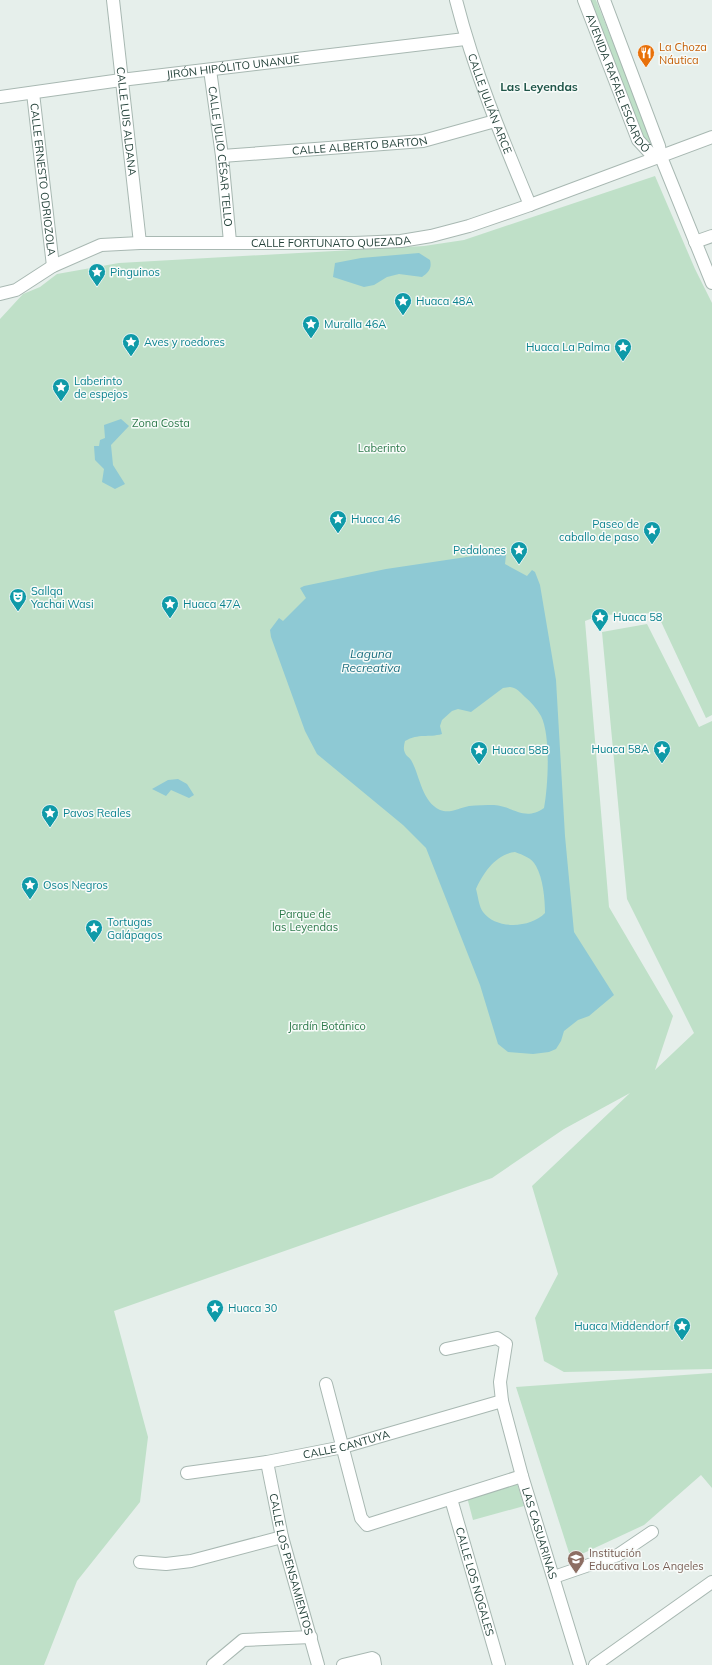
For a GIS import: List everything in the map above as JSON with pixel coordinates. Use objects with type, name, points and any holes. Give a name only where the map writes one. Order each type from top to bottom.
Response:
[{"type":"street","name":"CALLE LUIS ALDANA","points":[[112,0],[140,243]]},
{"type":"street","name":"CALLE JULIÁN ARCE","points":[[456,0],[466,39],[495,121],[530,205]]},
{"type":"street","name":"AVENIDA RAFAEL ESCARDÓ","points":[[584,0],[638,140],[650,153],[661,157]]},
{"type":"street","name":"AVENIDA RAFAEL ESCARDÓ","points":[[604,0],[659,146],[661,157],[712,283]]},
{"type":"street","name":"JIRÓN HIPÓLITO UNANUE","points":[[0,97],[121,80],[466,39]]},
{"type":"street","name":"CALLE JULIO CÉSAR TELLO","points":[[210,70],[222,156],[230,242]]},
{"type":"street","name":"CALLE ERNESTO ODRIOZOLA","points":[[33,93],[53,266]]},
{"type":"street","name":"CALLE ALBERTO BARTON","points":[[222,156],[423,141],[495,121]]},
{"type":"street","name":"CALLE FORTUNATO QUEZADA","points":[[0,294],[16,290],[53,266],[101,245],[230,242],[354,243],[401,241],[432,236],[462,228],[530,205],[712,138]]},
{"type":"street","points":[[695,242],[712,236]]},
{"type":"street","name":"LAS CASUARINAS","points":[[446,1349],[497,1338],[504,1341],[506,1347],[500,1382],[502,1401],[522,1476],[580,1665]]},
{"type":"street","points":[[326,1384],[361,1518],[364,1523],[368,1525],[522,1476]]},
{"type":"street","name":"CALLE CANTUYA","points":[[187,1473],[267,1462],[343,1447],[502,1401]]},
{"type":"street","name":"CALLE LOS PENSAMIENTOS","points":[[267,1462],[282,1537],[318,1665]]},
{"type":"street","name":"CALLE LOS NOGALES","points":[[451,1499],[499,1665]]},
{"type":"street","points":[[554,1577],[618,1555],[652,1532]]},
{"type":"street","points":[[140,1562],[166,1564],[191,1561],[282,1537]]},
{"type":"street","points":[[596,1665],[712,1582]]},
{"type":"street","points":[[213,1665],[243,1640],[311,1637]]},
{"type":"street","points":[[343,1665],[371,1658],[375,1662]]},
{"type":"green space","points":[[589,0],[596,0],[650,135],[650,149],[644,141]]},
{"type":"green space","name":"Parque de las Leyendas","points":[[655,176],[695,269],[712,303],[712,715],[706,718],[657,613],[601,615],[585,621],[609,907],[673,1016],[655,1070],[694,1033],[627,899],[602,632],[647,624],[699,727],[712,721],[712,1369],[564,1372],[544,1361],[535,1318],[558,1274],[532,1186],[630,1093],[564,1129],[492,1178],[114,1311],[148,1437],[140,1502],[77,1581],[44,1665],[0,1665],[0,319],[23,294],[40,287],[57,274],[119,263],[424,246],[464,240]]},
{"type":"green space","points":[[712,1373],[712,1488],[701,1475],[644,1525],[571,1559],[516,1387]]},
{"type":"green space","points":[[517,1483],[524,1506],[473,1520],[467,1497]]},
{"type":"water","points":[[419,253],[430,260],[431,263],[429,270],[422,277],[399,274],[387,277],[374,285],[364,287],[333,277],[335,263],[361,258]]},
{"type":"water","points":[[121,419],[129,426],[111,445],[113,465],[125,484],[115,489],[102,482],[104,469],[95,460],[94,446],[99,446],[100,440],[105,438],[104,425]]},
{"type":"water","name":"Laguna Recreativa","points":[[500,552],[506,555],[505,564],[527,576],[532,570],[535,572],[540,585],[556,680],[565,836],[574,932],[614,995],[589,1016],[578,1020],[564,1031],[561,1041],[556,1049],[549,1052],[533,1054],[508,1052],[498,1044],[480,985],[426,848],[403,825],[317,754],[305,731],[271,637],[270,630],[279,618],[283,621],[306,598],[300,588],[386,569]],"holes":[[[510,687],[518,690],[532,703],[541,716],[544,725],[548,762],[547,788],[544,808],[530,814],[494,805],[469,806],[451,811],[440,810],[434,806],[425,794],[414,766],[404,752],[405,741],[419,736],[442,734],[440,726],[442,720],[452,711],[458,709],[471,712],[503,688]],[[515,852],[530,859],[536,866],[542,882],[545,913],[531,922],[514,925],[496,922],[489,918],[482,910],[476,889],[486,871],[496,860],[502,856]]]},
{"type":"water","points":[[178,779],[187,784],[194,795],[189,798],[171,790],[166,796],[152,789],[168,780]]},
{"type":"place","name":"La Choza Náutica","points":[[646,68]]},
{"type":"place","name":"Pinguinos","points":[[97,287]]},
{"type":"place","name":"Huaca 48A","points":[[403,316]]},
{"type":"place","name":"Muralla 46A","points":[[311,339]]},
{"type":"place","name":"Aves y roedores","points":[[131,357]]},
{"type":"place","name":"Huaca La Palma","points":[[623,362]]},
{"type":"place","name":"Laberinto de espejos","points":[[61,402]]},
{"type":"place","name":"Huaca 46","points":[[338,534]]},
{"type":"place","name":"Paseo de caballo de paso","points":[[652,545]]},
{"type":"place","name":"Pedalones","points":[[519,565]]},
{"type":"place","name":"Sallqa Yachai Wasi","points":[[18,612]]},
{"type":"place","name":"Huaca 47A","points":[[170,619]]},
{"type":"place","name":"Huaca 58","points":[[600,632]]},
{"type":"place","name":"Huaca 58A","points":[[662,764]]},
{"type":"place","name":"Huaca 58B","points":[[479,765]]},
{"type":"place","name":"Pavos Reales","points":[[50,828]]},
{"type":"place","name":"Osos Negros","points":[[30,900]]},
{"type":"place","name":"Tortugas Galápagos","points":[[94,943]]},
{"type":"place","name":"Huaca 30","points":[[215,1323]]},
{"type":"place","name":"Huaca Middendorf","points":[[682,1341]]},
{"type":"place","name":"Institución Educativa Los Angeles","points":[[576,1574]]},
{"type":"district","name":"Las Leyendas","points":[[539,86]]},
{"type":"park label","name":"Zona Costa","points":[[161,423]]},
{"type":"park label","name":"Laberinto","points":[[382,448]]},
{"type":"park label","name":"Jardín Botánico","points":[[327,1026]]}]
